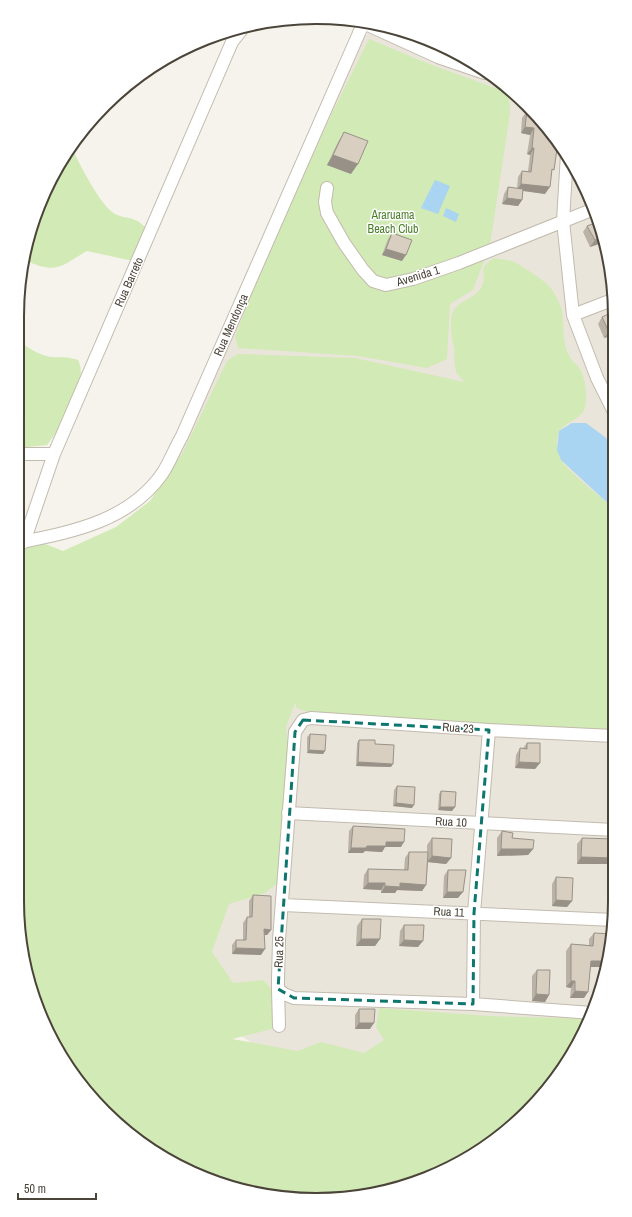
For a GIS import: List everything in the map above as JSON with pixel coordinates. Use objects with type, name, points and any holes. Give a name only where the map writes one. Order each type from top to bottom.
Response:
[{"type":"street","name":"Rua Mendonça","points":[[24,541],[89,527],[116,515],[140,498],[162,474],[182,436],[360,27]]},
{"type":"street","points":[[382,32],[438,57],[470,68]]},
{"type":"street","name":"Rua Barreto","points":[[24,534],[54,454],[229,49],[239,34]]},
{"type":"street","points":[[566,166],[563,221],[573,315],[608,398]]},
{"type":"street","name":"Avenida 1","points":[[327,188],[325,202],[327,213],[344,243],[363,270],[373,281],[386,286],[413,279],[459,263],[589,211]]},
{"type":"street","points":[[573,315],[607,302]]},
{"type":"street","points":[[24,454],[54,454]]},
{"type":"street","name":"Rua 23","points":[[303,720],[311,718],[489,730],[608,736]]},
{"type":"street","name":"Rua 25","points":[[279,1026],[279,940],[283,905],[288,813],[295,732],[303,720]]},
{"type":"street","points":[[473,1004],[474,913],[489,730]]},
{"type":"street","name":"Rua 10","points":[[288,813],[608,830]]},
{"type":"street","name":"Rua 11","points":[[283,905],[607,920]]},
{"type":"street","points":[[278,989],[284,994],[294,998],[473,1004],[586,1013]]},
{"type":"highlighted area","points":[[303,720],[489,730],[474,913],[473,1004],[294,998],[278,989],[295,732]]},
{"type":"shaded area","points":[[368,33],[485,78],[494,84],[509,96],[536,123],[548,138],[569,170],[593,222],[606,278],[608,316],[608,901],[606,939],[598,977],[593,995],[576,1034],[349,1059],[260,1048],[232,1030],[211,1001],[172,462],[361,41]]},
{"type":"green space","name":"Araruama Beach Club","points":[[369,39],[429,64],[502,91],[509,96],[510,113],[490,245],[473,290],[450,304],[447,359],[427,368],[358,356],[238,348],[235,336],[260,272],[331,115]]},
{"type":"green space","points":[[74,153],[90,183],[109,209],[120,216],[134,219],[145,227],[144,240],[133,261],[87,251],[70,262],[57,267],[51,268],[29,262],[39,222],[54,187]]},
{"type":"green space","points":[[494,258],[512,261],[546,283],[557,298],[562,311],[564,339],[567,350],[571,359],[582,372],[586,390],[584,410],[579,416],[562,429],[558,435],[557,444],[560,458],[563,463],[608,504],[608,729],[510,726],[305,711],[297,708],[295,703],[286,727],[289,752],[280,845],[279,882],[265,893],[229,904],[212,952],[233,983],[263,980],[275,993],[272,1029],[232,1039],[298,1051],[321,1042],[364,1053],[384,1040],[376,1027],[379,1008],[489,1016],[583,1019],[569,1047],[548,1079],[536,1094],[509,1121],[494,1133],[462,1154],[428,1171],[392,1183],[354,1191],[316,1193],[278,1191],[222,1178],[187,1163],[154,1144],[123,1121],[96,1094],[84,1079],[63,1047],[39,995],[26,939],[24,901],[24,548],[45,544],[63,551],[116,527],[150,501],[183,452],[227,361],[238,354],[355,358],[464,382],[457,373],[455,367],[451,328],[453,311],[456,307],[477,293],[482,286],[484,277],[483,268]]},
{"type":"green space","points":[[24,344],[37,353],[51,357],[78,360],[81,369],[77,392],[72,404],[59,428],[47,445],[24,447]]},
{"type":"water","points":[[435,180],[450,186],[438,214],[421,208]]},
{"type":"water","points":[[446,208],[459,214],[456,222],[443,216]]},
{"type":"water","points":[[572,423],[586,423],[608,440],[608,503],[561,460],[557,450],[559,431]]},
{"type":"building","points":[[527,114],[536,123],[557,151],[554,170],[552,169],[550,187],[521,184],[522,171],[531,172],[534,148],[532,148],[534,128],[525,127]]},
{"type":"building","points":[[344,132],[368,141],[358,164],[333,155]]},
{"type":"building","points":[[508,187],[523,189],[522,200],[507,198]]},
{"type":"building","points":[[593,224],[598,239],[595,240],[587,226]]},
{"type":"building","points":[[392,233],[412,240],[406,255],[386,249]]},
{"type":"building","points":[[608,314],[608,330],[602,317]]},
{"type":"building","points":[[310,734],[326,735],[325,751],[309,750]]},
{"type":"building","points":[[359,740],[375,740],[375,744],[394,745],[393,764],[358,762]]},
{"type":"building","points":[[527,743],[540,743],[540,763],[519,762],[520,748],[527,749]]},
{"type":"building","points":[[397,786],[415,787],[414,805],[396,803]]},
{"type":"building","points":[[441,791],[456,792],[455,807],[440,807]]},
{"type":"building","points":[[353,826],[405,829],[404,842],[386,842],[386,846],[351,848]]},
{"type":"building","points":[[502,831],[513,833],[512,838],[534,840],[533,849],[501,849]]},
{"type":"building","points":[[432,838],[452,839],[451,858],[432,856]]},
{"type":"building","points":[[582,838],[608,839],[608,858],[581,857]]},
{"type":"building","points":[[409,852],[428,852],[426,885],[400,883],[400,887],[385,886],[385,883],[368,883],[368,869],[408,870]]},
{"type":"building","points":[[448,870],[466,870],[463,892],[447,892]]},
{"type":"building","points":[[556,877],[573,878],[572,901],[556,900]]},
{"type":"building","points":[[253,895],[271,896],[271,930],[264,929],[265,949],[236,948],[236,940],[246,940],[247,917],[252,917]]},
{"type":"building","points":[[362,919],[381,919],[380,939],[361,939]]},
{"type":"building","points":[[404,925],[424,925],[423,941],[404,940]]},
{"type":"building","points":[[594,933],[606,934],[601,961],[591,961],[588,992],[575,991],[575,981],[571,981],[571,944],[593,946]]},
{"type":"building","points":[[537,970],[550,970],[549,995],[536,994]]},
{"type":"building","points":[[359,1009],[375,1009],[374,1023],[359,1023]]}]
